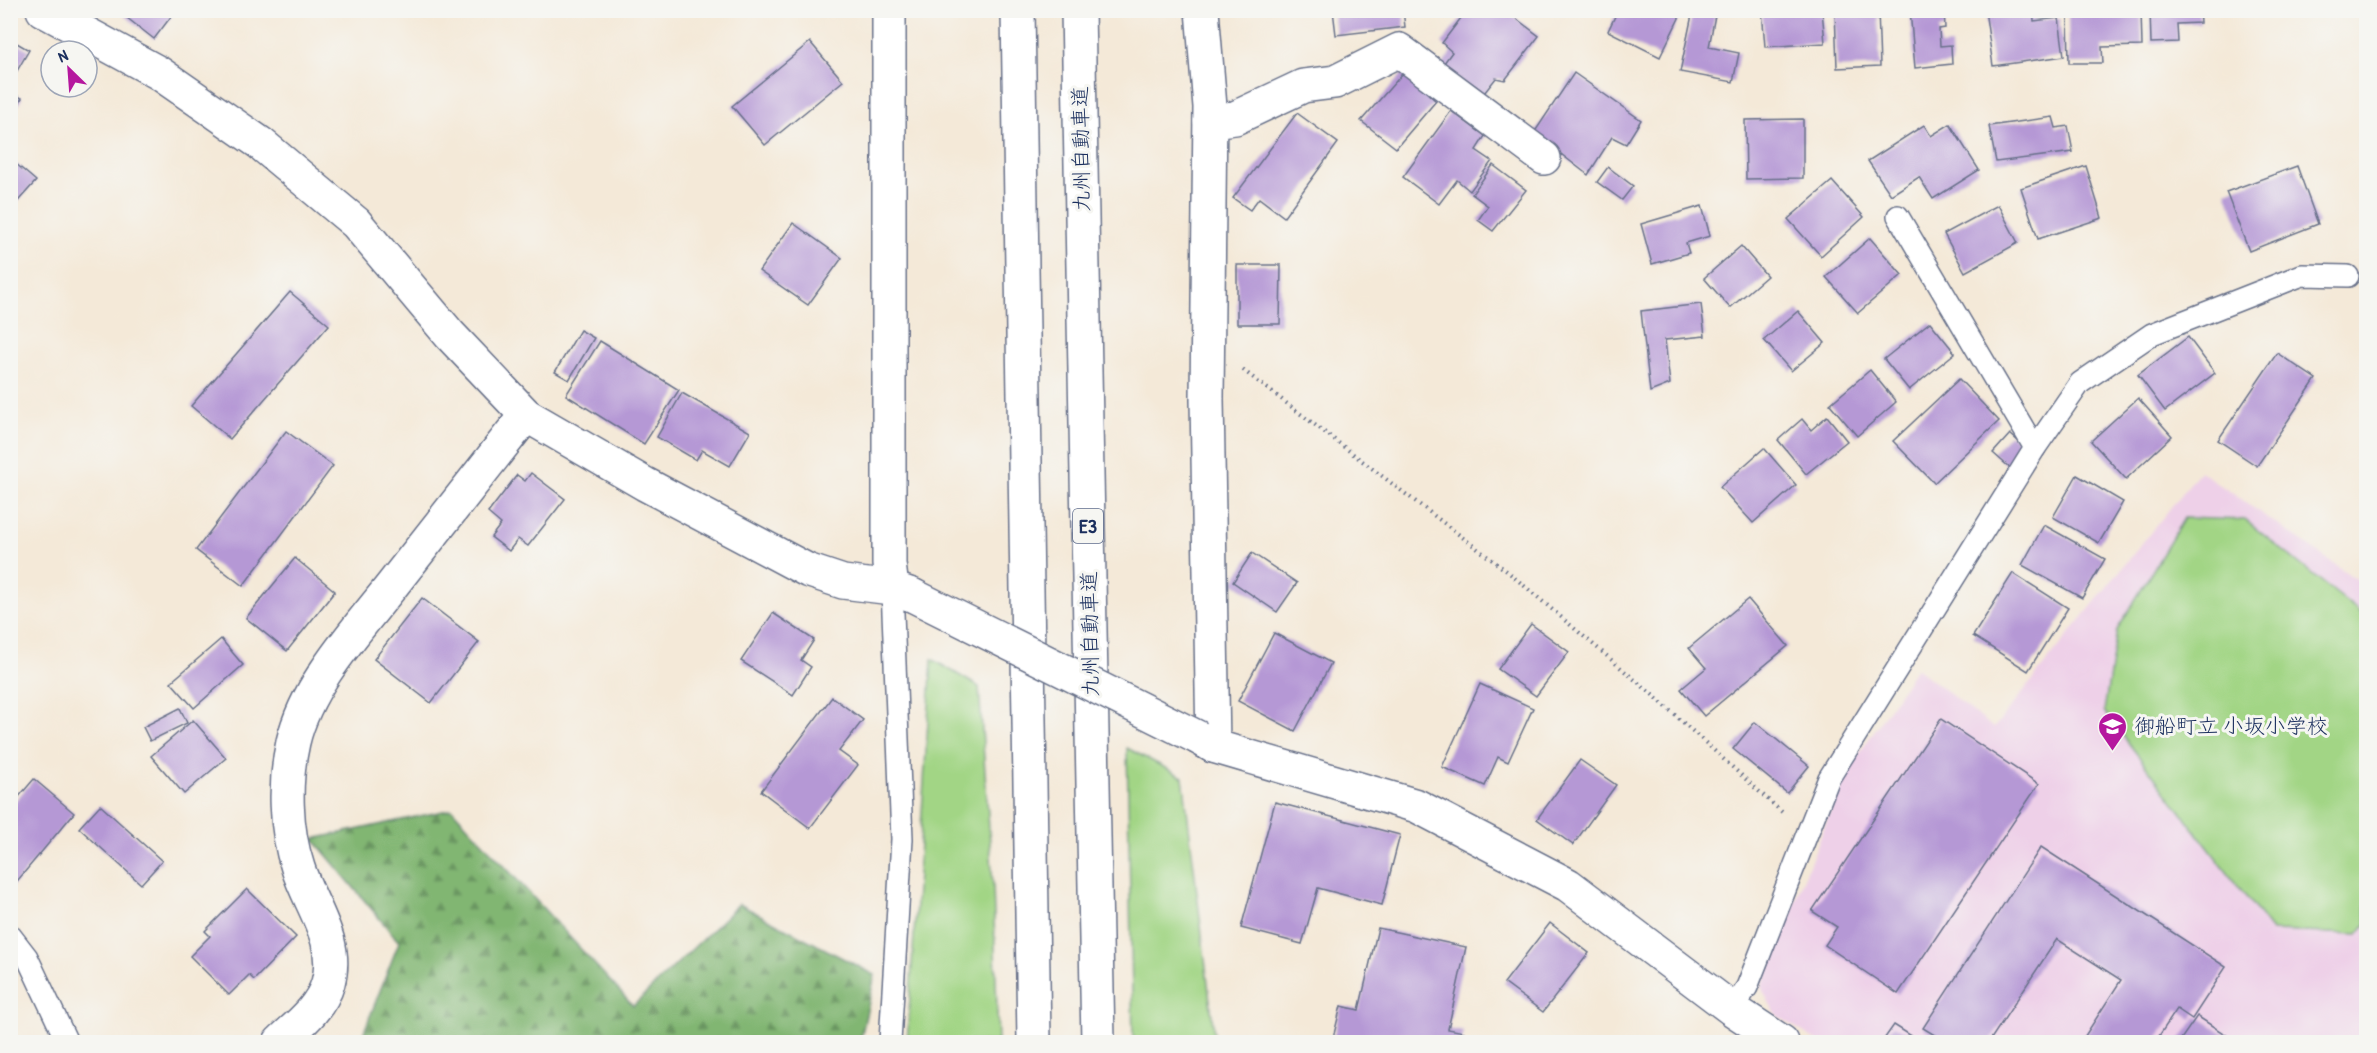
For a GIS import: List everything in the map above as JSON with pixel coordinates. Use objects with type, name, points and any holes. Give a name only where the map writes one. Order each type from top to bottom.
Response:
[{"type":"main road","points":[[43,10],[159,73],[260,144],[356,223],[450,335],[526,415],[645,484],[807,570],[843,582],[902,591],[1206,742],[1417,806],[1568,885],[1732,1009],[1782,1042]]},
{"type":"main road","points":[[889,10],[889,564],[902,591]]},
{"type":"main road","points":[[1018,10],[1034,1042]]},
{"type":"main road","name":"九州自動車道","points":[[1078,10],[1098,1042]]},
{"type":"main road","points":[[1202,10],[1210,121],[1206,742]]},
{"type":"main road","points":[[1210,121],[1235,118],[1302,86],[1335,82],[1399,51],[1544,158]]},
{"type":"main road","points":[[280,1042],[314,1010],[328,984],[331,960],[321,915],[297,866],[290,830],[286,794],[294,740],[329,666],[526,415]]},
{"type":"lane","points":[[1898,216],[2035,448]]},
{"type":"lane","points":[[1732,1009],[1747,987],[1829,778],[2035,448],[2080,383],[2152,334],[2302,275],[2348,276]]},
{"type":"lane","points":[[890,1042],[902,839],[902,591]]},
{"type":"lane","points":[[10,935],[27,957],[67,1042]]},
{"type":"path","points":[[1207,365],[1239,367],[1508,572],[1654,696],[1807,835]]},
{"type":"shaded area","name":"御船町立 小坂小学校","points":[[2200,471],[2366,586],[2366,1042],[1819,1042],[1776,1015],[1761,987],[1845,775],[1916,668],[1994,728]]},
{"type":"green space","points":[[2184,518],[2245,520],[2366,617],[2366,924],[2358,934],[2272,931],[2104,711],[2117,630]]},
{"type":"green space","points":[[932,659],[979,687],[993,885],[998,1042],[907,1042]]},
{"type":"green space","points":[[1127,748],[1183,777],[1215,1042],[1133,1042]]},
{"type":"green space","points":[[452,809],[633,1006],[739,904],[875,975],[860,1042],[360,1042],[399,942],[313,839]]},
{"type":"building","points":[[117,10],[176,10],[154,39]]},
{"type":"building","points":[[1333,10],[1403,10],[1405,27],[1336,35]]},
{"type":"building","points":[[1467,10],[1505,10],[1539,36],[1505,80],[1496,78],[1481,97],[1441,67],[1452,52],[1442,43]]},
{"type":"building","points":[[1618,10],[1683,10],[1660,57],[1608,31]]},
{"type":"building","points":[[1693,10],[1716,10],[1709,47],[1739,53],[1733,82],[1680,72]]},
{"type":"building","points":[[1762,10],[1822,10],[1825,43],[1765,47]]},
{"type":"building","points":[[1835,10],[1878,10],[1880,66],[1837,68]]},
{"type":"building","points":[[1910,10],[1944,10],[1945,28],[1939,29],[1940,46],[1951,45],[1952,64],[1915,68]]},
{"type":"building","points":[[1985,10],[2033,10],[2034,21],[2059,18],[2064,56],[1993,66]]},
{"type":"building","points":[[2101,10],[2141,10],[2142,46],[2102,47],[2103,63],[2069,63],[2068,14],[2101,13]]},
{"type":"building","points":[[2150,10],[2199,10],[2200,23],[2177,24],[2178,42],[2151,43]]},
{"type":"building","points":[[10,39],[29,50],[10,83]]},
{"type":"building","points":[[810,42],[843,81],[765,145],[732,106]]},
{"type":"building","points":[[1404,72],[1436,101],[1396,148],[1361,121]]},
{"type":"building","points":[[1574,73],[1641,120],[1626,144],[1612,137],[1588,175],[1534,133]]},
{"type":"building","points":[[10,92],[22,98],[10,118]]},
{"type":"building","points":[[1451,111],[1485,136],[1476,150],[1492,161],[1470,191],[1457,180],[1439,204],[1403,177]]},
{"type":"building","points":[[1297,113],[1338,143],[1284,217],[1259,198],[1250,210],[1233,198]]},
{"type":"building","points":[[2053,117],[2056,128],[2068,126],[2073,152],[1996,162],[1989,126]]},
{"type":"building","points":[[1803,119],[1803,178],[1746,179],[1745,120]]},
{"type":"building","points":[[1950,124],[1979,170],[1933,199],[1919,177],[1891,195],[1868,161],[1924,125],[1931,136]]},
{"type":"building","points":[[15,163],[36,181],[10,210],[10,168]]},
{"type":"building","points":[[1493,165],[1526,190],[1493,231],[1478,220],[1488,206],[1472,194]]},
{"type":"building","points":[[2086,166],[2102,218],[2038,239],[2021,188]]},
{"type":"building","points":[[2297,166],[2318,224],[2249,251],[2226,192]]},
{"type":"building","points":[[1608,167],[1633,186],[1622,200],[1597,182]]},
{"type":"building","points":[[1832,181],[1864,217],[1821,256],[1788,219]]},
{"type":"building","points":[[1998,205],[2018,243],[1965,272],[1944,234]]},
{"type":"building","points":[[1702,206],[1710,236],[1686,243],[1689,253],[1652,264],[1641,224]]},
{"type":"building","points":[[793,223],[842,258],[808,305],[759,271]]},
{"type":"building","points":[[1870,238],[1902,275],[1858,313],[1826,277]]},
{"type":"building","points":[[1741,246],[1767,276],[1730,308],[1704,278]]},
{"type":"building","points":[[1237,265],[1281,265],[1280,324],[1237,324]]},
{"type":"building","points":[[290,292],[329,325],[230,439],[191,406]]},
{"type":"building","points":[[1701,304],[1705,336],[1665,340],[1670,384],[1650,392],[1641,311]]},
{"type":"building","points":[[1798,311],[1825,343],[1791,371],[1764,340]]},
{"type":"building","points":[[1930,322],[1955,353],[1909,390],[1884,359]]},
{"type":"building","points":[[580,330],[594,338],[569,380],[555,372]]},
{"type":"building","points":[[2188,337],[2215,373],[2165,411],[2138,375]]},
{"type":"building","points":[[600,341],[679,390],[644,444],[566,395]]},
{"type":"building","points":[[2277,353],[2316,379],[2257,466],[2218,440]]},
{"type":"building","points":[[1870,370],[1896,402],[1857,436],[1830,404]]},
{"type":"building","points":[[1959,379],[1999,421],[1934,483],[1893,441]]},
{"type":"building","points":[[682,393],[750,432],[730,466],[702,450],[696,460],[657,437]]},
{"type":"building","points":[[2138,398],[2172,436],[2126,479],[2091,441]]},
{"type":"building","points":[[1827,416],[1847,441],[1806,474],[1778,440],[1802,419],[1811,430]]},
{"type":"building","points":[[286,431],[333,466],[243,586],[196,550]]},
{"type":"building","points":[[2010,434],[2027,449],[2010,468],[1993,453]]},
{"type":"building","points":[[1764,448],[1796,485],[1753,523],[1720,487]]},
{"type":"building","points":[[531,473],[565,499],[528,546],[518,539],[509,551],[491,537],[501,524],[488,513],[517,475],[525,481]]},
{"type":"building","points":[[2077,475],[2123,502],[2099,543],[2053,517]]},
{"type":"building","points":[[2044,525],[2105,559],[2082,598],[2022,565]]},
{"type":"building","points":[[1252,553],[1297,583],[1277,612],[1233,582]]},
{"type":"building","points":[[295,558],[335,591],[287,651],[246,618]]},
{"type":"building","points":[[2013,573],[2068,608],[2028,671],[1973,636]]},
{"type":"building","points":[[422,598],[479,642],[431,703],[374,659]]},
{"type":"building","points":[[1748,599],[1788,646],[1704,716],[1681,689],[1706,668],[1689,648]]},
{"type":"building","points":[[773,613],[814,640],[801,660],[811,667],[793,695],[741,661]]},
{"type":"building","points":[[1531,624],[1569,652],[1536,696],[1498,669]]},
{"type":"building","points":[[1274,633],[1331,663],[1295,731],[1238,701]]},
{"type":"building","points":[[221,639],[243,665],[194,708],[171,682]]},
{"type":"building","points":[[1480,684],[1533,708],[1508,762],[1498,757],[1485,786],[1442,767]]},
{"type":"building","points":[[832,697],[863,720],[839,751],[858,765],[810,828],[761,791]]},
{"type":"building","points":[[180,708],[187,723],[150,741],[143,727]]},
{"type":"building","points":[[1941,719],[2039,784],[1898,994],[1825,945],[1837,927],[1812,911]]},
{"type":"building","points":[[193,720],[226,758],[184,794],[151,756]]},
{"type":"building","points":[[1755,722],[1809,766],[1787,793],[1733,749]]},
{"type":"building","points":[[1580,760],[1616,785],[1573,845],[1537,819]]},
{"type":"building","points":[[34,779],[74,813],[13,886],[10,883],[10,807]]},
{"type":"building","points":[[1275,802],[1400,835],[1382,905],[1318,888],[1302,944],[1241,928]]},
{"type":"building","points":[[100,805],[162,861],[141,884],[79,828]]},
{"type":"building","points":[[2041,847],[2226,967],[2192,1019],[2177,1009],[2155,1042],[2081,1042],[2121,980],[2057,939],[1989,1042],[1946,1042],[1923,1028]]},
{"type":"building","points":[[247,889],[296,937],[254,980],[249,975],[229,995],[190,956],[210,936],[205,931]]},
{"type":"building","points":[[1550,923],[1589,953],[1543,1012],[1504,983]]},
{"type":"building","points":[[1378,928],[1466,947],[1448,1029],[1464,1032],[1461,1042],[1332,1042],[1341,1006],[1359,1010]]},
{"type":"building","points":[[2197,1016],[2237,1042],[2179,1042]]},
{"type":"building","points":[[1894,1025],[1921,1042],[1882,1042]]},
{"type":"place","name":"御船町立 小坂小学校","points":[[2113,752]]}]
